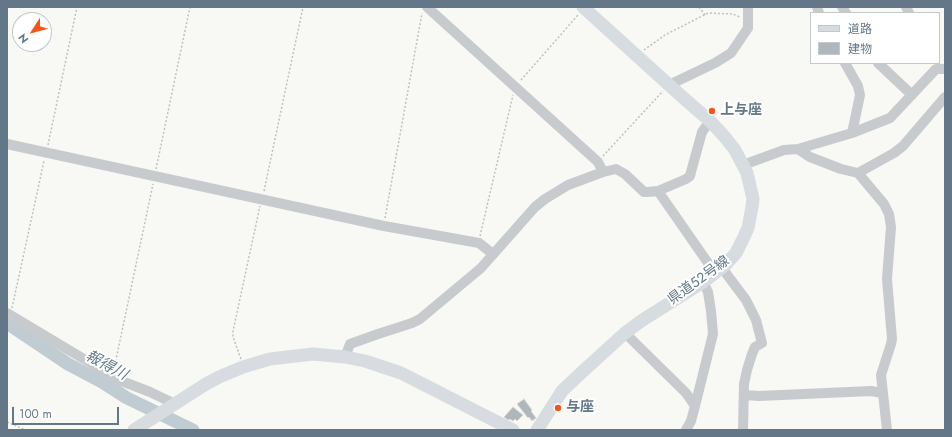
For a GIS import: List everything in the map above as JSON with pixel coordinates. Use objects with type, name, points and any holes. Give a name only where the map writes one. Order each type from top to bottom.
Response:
[{"type":"main road","name":"県道52号線","points":[[536,430],[562,392],[625,333],[641,321],[703,282],[730,260],[740,246],[751,218],[753,198],[749,180],[743,165],[728,140],[710,121],[636,56],[584,7]]},
{"type":"main road","points":[[136,429],[206,384],[243,367],[270,359],[313,354],[345,357],[366,361],[401,373],[513,430]]},
{"type":"street","points":[[427,7],[598,162],[603,172]]},
{"type":"street","points":[[669,84],[715,63],[731,52],[748,28],[748,7]]},
{"type":"street","points":[[846,64],[858,86],[860,95],[852,134]]},
{"type":"street","points":[[879,64],[912,95]]},
{"type":"street","points":[[743,165],[784,150],[798,149],[852,134],[890,118],[938,67]]},
{"type":"street","points":[[858,173],[894,153],[945,97]]},
{"type":"street","points":[[345,357],[350,344],[416,321],[481,268],[530,212],[545,199],[568,185],[603,172],[616,169],[625,174],[644,192],[658,191],[683,181],[690,176],[702,132],[710,121]]},
{"type":"street","points":[[7,144],[384,226],[479,243],[493,254]]},
{"type":"street","points":[[798,149],[810,156],[841,169],[858,173],[884,204],[889,214],[891,227],[887,279],[892,339],[881,375],[887,430]]},
{"type":"street","points":[[658,191],[718,270],[746,300],[756,320],[762,343],[755,347],[745,378],[743,430]]},
{"type":"street","points":[[686,430],[691,421],[713,334],[708,292],[703,282]]},
{"type":"street","points":[[8,314],[113,376],[150,392],[171,406]]},
{"type":"street","points":[[625,333],[686,393],[695,406]]},
{"type":"street","points":[[745,395],[759,396],[871,391],[882,393]]},
{"type":"path","points":[[8,314],[14,303],[76,7]]},
{"type":"path","points":[[113,376],[190,7]]},
{"type":"path","points":[[243,367],[233,337],[233,331],[303,7]]},
{"type":"path","points":[[384,226],[423,7]]},
{"type":"path","points":[[479,243],[514,87],[584,7]]},
{"type":"path","points":[[699,7],[705,15]]},
{"type":"path","points":[[636,56],[665,35],[708,13],[733,14],[748,21]]},
{"type":"path","points":[[598,162],[669,84]]},
{"type":"path","points":[[7,422],[26,430]]},
{"type":"building","points":[[524,399],[536,418],[532,421],[517,404]]},
{"type":"building","points":[[513,407],[523,415],[517,421],[515,419],[513,421],[510,419],[508,420],[504,417]]},
{"type":"waterway","name":"報得川","points":[[7,323],[68,364],[102,382],[127,398],[193,430]]},
{"type":"place","name":"上与座","points":[[712,111]]},
{"type":"place","name":"与座","points":[[558,408]]}]
